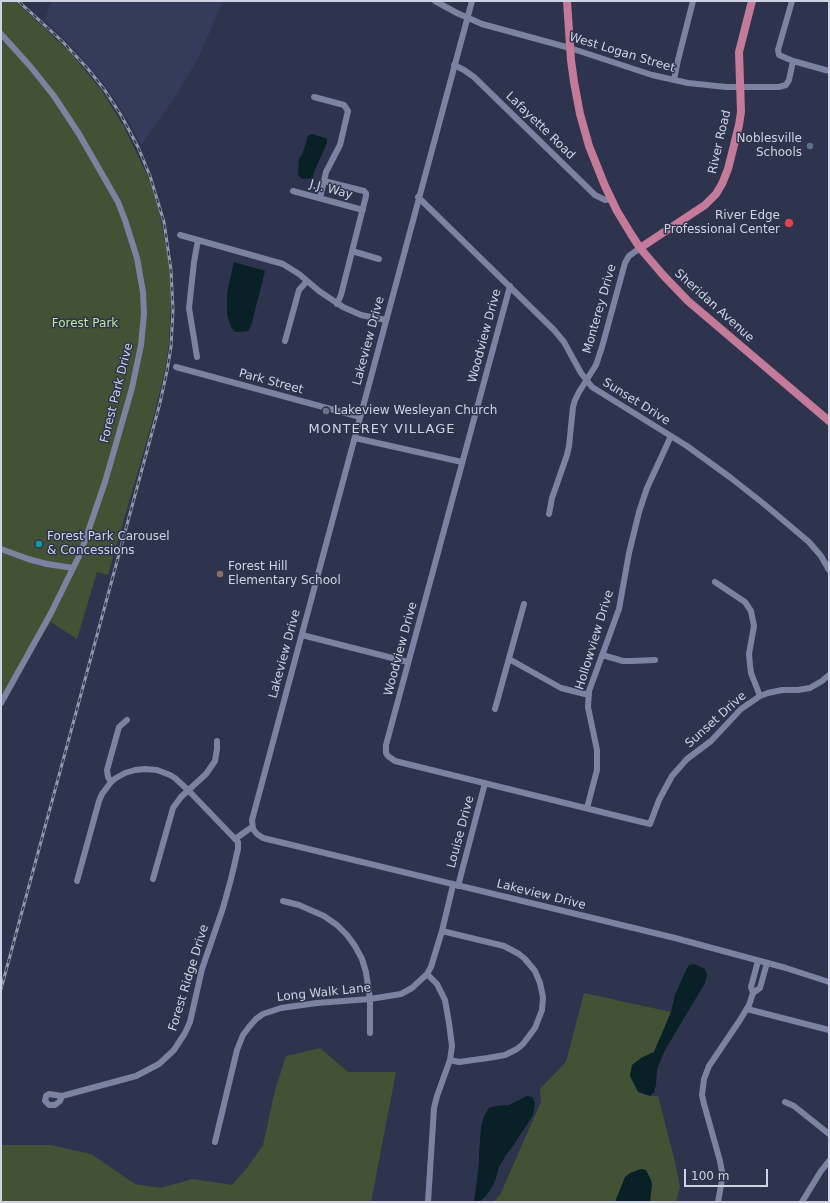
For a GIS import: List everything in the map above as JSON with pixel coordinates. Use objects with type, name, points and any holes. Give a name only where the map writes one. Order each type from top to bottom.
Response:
[{"type":"main road","name":"Sheridan Avenue","points":[[567,1],[570,48],[580,114],[594,159],[611,199],[623,221],[640,248],[688,301],[829,421]]},
{"type":"main road","name":"River Road","points":[[640,248],[705,205],[716,194],[722,184],[728,169],[739,125],[741,112],[739,52],[752,1]]},
{"type":"street","name":"West Logan Street","points":[[435,1],[467,18],[482,24],[570,48],[638,71],[674,80],[698,84],[740,87],[780,87],[786,85],[789,80],[793,61]]},
{"type":"street","name":"Lakeview Drive","points":[[472,1],[418,197],[252,820],[252,827],[254,832],[263,838],[676,938],[829,982]]},
{"type":"street","points":[[674,80],[693,1]]},
{"type":"street","points":[[792,1],[778,50],[779,55],[793,61],[829,71]]},
{"type":"street","name":"Forest Park Drive","points":[[1,34],[30,66],[54,96],[79,134],[118,202],[126,220],[137,258],[144,314],[142,345],[129,400],[105,482],[81,552],[51,613],[1,703]]},
{"type":"street","name":"Lafayette Road","points":[[454,66],[464,70],[474,77],[595,195],[605,200],[611,199]]},
{"type":"street","points":[[314,97],[344,105],[348,111],[340,145],[329,165],[320,198]]},
{"type":"street","name":"J.J. Way","points":[[293,191],[363,210],[366,193],[364,191],[324,181]]},
{"type":"street","name":"Sunset Drive","points":[[418,197],[554,330],[564,342],[586,381],[592,387],[671,436],[764,504],[815,548],[829,570]]},
{"type":"street","points":[[337,304],[341,295],[363,210]]},
{"type":"street","points":[[180,235],[283,264],[299,274],[337,304],[361,315],[386,320]]},
{"type":"street","points":[[197,357],[189,308],[198,240]]},
{"type":"street","name":"Monterey Drive","points":[[549,514],[552,498],[567,456],[573,407],[579,392],[596,365],[624,263],[629,256],[640,248]]},
{"type":"street","points":[[352,251],[379,259]]},
{"type":"street","points":[[285,341],[299,290],[307,281]]},
{"type":"street","name":"Woodview Drive","points":[[510,286],[408,662],[386,745],[386,753],[395,761],[650,824]]},
{"type":"street","name":"Park Street","points":[[176,367],[360,417]]},
{"type":"street","name":"Hollowview Drive","points":[[587,808],[597,770],[597,750],[589,714],[589,695],[591,684],[619,609],[628,553],[638,512],[647,488],[671,436]]},
{"type":"street","points":[[355,438],[462,462]]},
{"type":"street","points":[[1,549],[34,561],[73,568]]},
{"type":"street","points":[[715,582],[745,602],[751,611],[754,626],[749,654],[750,665],[760,696]]},
{"type":"street","points":[[495,709],[524,604]]},
{"type":"street","points":[[302,635],[408,662]]},
{"type":"street","points":[[602,655],[623,661],[655,660]]},
{"type":"street","points":[[509,659],[561,688],[589,695]]},
{"type":"street","name":"Sunset Drive","points":[[650,824],[664,789],[672,776],[711,740],[741,709],[760,696],[775,691],[810,688],[829,675]]},
{"type":"street","points":[[111,782],[108,777],[107,770],[119,728],[127,720]]},
{"type":"street","points":[[153,879],[173,808],[180,797],[206,774],[215,761],[217,741]]},
{"type":"street","points":[[77,881],[99,801],[111,782],[135,770],[157,770],[170,775],[188,790],[235,839],[252,827]]},
{"type":"street","name":"Louise Drive","points":[[456,885],[485,784]]},
{"type":"street","name":"Forest Ridge Drive","points":[[62,1096],[144,1072],[167,1058],[181,1041],[188,1027],[202,969],[231,878],[238,845],[235,839]]},
{"type":"street","name":"Long Walk Lane","points":[[215,1142],[237,1050],[243,1035],[256,1019],[263,1014],[281,1008],[317,1003],[370,999],[405,993],[427,974],[434,960],[456,885]]},
{"type":"street","points":[[283,901],[299,905],[324,916],[337,925],[355,946],[362,959],[366,972],[370,999],[370,1033]]},
{"type":"street","points":[[442,931],[504,946],[519,954],[526,959],[535,971],[540,983],[543,997],[542,1010],[535,1028],[523,1044],[517,1049],[504,1055],[488,1058],[459,1062],[450,1060]]},
{"type":"street","points":[[753,993],[751,987],[758,961]]},
{"type":"street","points":[[718,1202],[722,1172],[704,1104],[703,1088],[709,1066],[747,1009],[753,993],[760,988],[767,964]]},
{"type":"street","points":[[427,974],[437,984],[445,1000],[452,1041],[450,1060],[434,1108],[428,1202]]},
{"type":"street","points":[[747,1009],[829,1030]]},
{"type":"street","points":[[785,1102],[794,1106],[829,1134]]},
{"type":"street","points":[[802,1202],[829,1161]]},
{"type":"shaded area","points":[[51,1],[223,1],[199,57],[176,96],[141,145],[129,122],[103,83],[73,48],[45,20]]},
{"type":"shaded area","points":[[312,134],[327,139],[327,143],[314,172],[313,178],[302,179],[298,175],[299,158],[302,155],[308,136]]},
{"type":"shaded area","points":[[234,262],[265,271],[251,326],[248,331],[234,331],[227,315],[227,293]]},
{"type":"shaded area","points":[[694,964],[705,969],[707,975],[705,983],[665,1050],[657,1069],[654,1092],[650,1096],[638,1092],[630,1076],[632,1065],[641,1058],[654,1052],[671,1012],[675,995],[686,970],[689,965]]},
{"type":"shaded area","points":[[527,1096],[532,1097],[535,1103],[533,1115],[499,1167],[491,1189],[479,1202],[474,1202],[479,1163],[481,1127],[484,1116],[489,1108],[509,1105]]},
{"type":"shaded area","points":[[641,1169],[646,1170],[651,1180],[652,1185],[650,1202],[615,1202],[625,1177],[630,1173]]},
{"type":"green space","name":"Forest Park","points":[[1,1],[15,1],[69,51],[102,91],[124,127],[148,177],[159,210],[169,263],[171,296],[169,342],[165,370],[154,415],[108,575],[97,572],[77,639],[51,622],[1,699]]},
{"type":"green space","points":[[584,993],[671,1012],[654,1052],[641,1058],[650,1096],[658,1096],[675,1162],[680,1187],[676,1202],[493,1202],[500,1195],[541,1102],[540,1089],[566,1062]]},
{"type":"green space","points":[[320,1048],[348,1072],[396,1072],[371,1202],[1,1202],[1,1145],[51,1145],[91,1154],[135,1184],[160,1188],[193,1179],[232,1185],[247,1168],[263,1145],[275,1090],[286,1056]]},
{"type":"railway","points":[[1,989],[160,403],[171,347],[173,310],[171,270],[164,222],[150,176],[138,147],[121,115],[104,89],[88,69],[62,41],[18,1]]},
{"type":"place","name":"Noblesville Schools","points":[[810,146]]},
{"type":"place","name":"River Edge Professional Center","points":[[789,223]]},
{"type":"place","name":"Lakeview Wesleyan Church","points":[[326,411]]},
{"type":"place","name":"Forest Park Carousel & Concessions","points":[[39,544]]},
{"type":"place","name":"Forest Hill Elementary School","points":[[220,574]]},
{"type":"district","name":"MONTEREY VILLAGE","points":[[382,430]]}]
